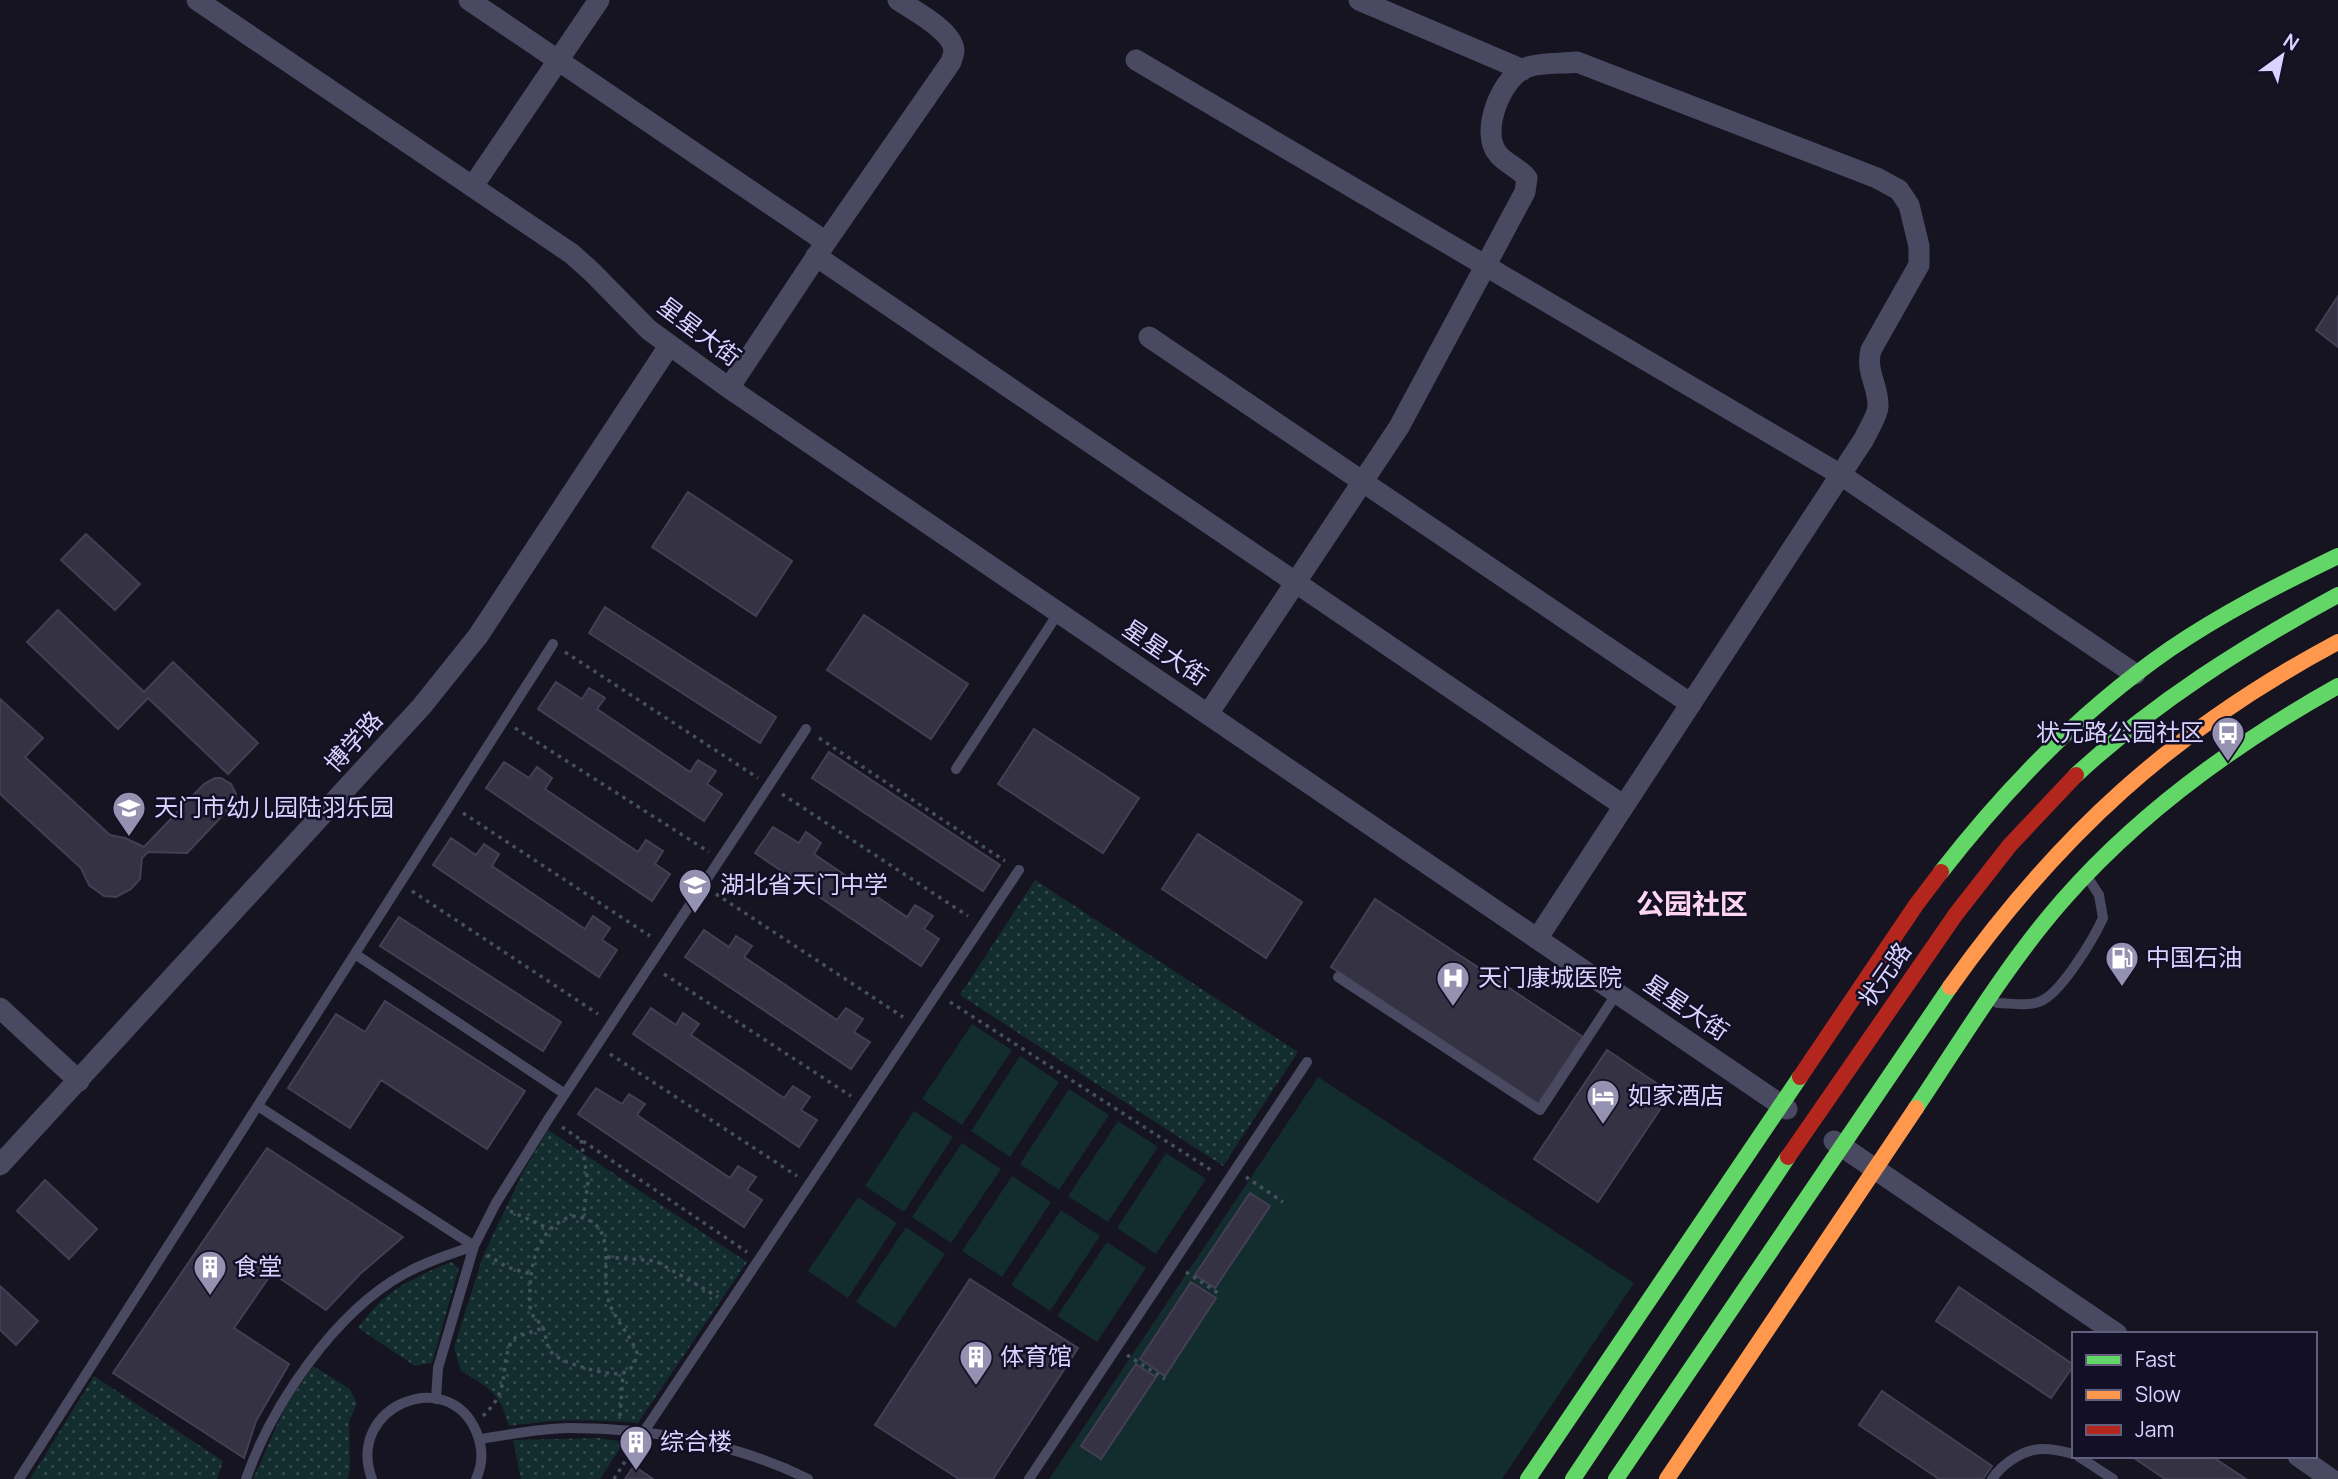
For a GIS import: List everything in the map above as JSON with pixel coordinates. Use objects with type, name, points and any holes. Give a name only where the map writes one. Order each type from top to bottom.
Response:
[{"type":"highway","points":[[1528,1479],[1948,861],[2010,791],[2079,723],[2135,674],[2209,624],[2338,555]]},
{"type":"highway","name":"状元路","points":[[1573,1479],[1810,1124],[1939,937],[1998,861],[2069,782],[2132,727],[2216,666],[2338,595]]},
{"type":"highway","points":[[1667,1479],[1873,1168],[2047,921],[2101,808],[2165,754],[2265,684],[2338,642]]},
{"type":"highway","points":[[1616,1479],[1938,1004],[2009,908],[2075,860],[2156,809],[2255,734],[2338,686]]},
{"type":"highway","points":[[1998,861],[2010,791]]},
{"type":"highway","points":[[1938,1004],[1987,1003]]},
{"type":"street","name":"星星大街","points":[[197,0],[572,254],[649,330],[729,388],[2114,1332]]},
{"type":"street","points":[[469,0],[1295,582],[1624,806]]},
{"type":"street","points":[[473,186],[599,0]]},
{"type":"street","points":[[729,388],[820,249],[951,62],[954,48],[946,34],[898,0]]},
{"type":"street","points":[[1359,0],[1523,70]]},
{"type":"street","points":[[1136,60],[1841,475],[2135,674]]},
{"type":"street","points":[[1208,714],[1399,427],[1525,192],[1527,178],[1497,154],[1491,142],[1491,123],[1499,99],[1511,77],[1528,67],[1577,62],[1877,178],[1899,190],[1909,205],[1919,246],[1919,265],[1871,350],[1868,363],[1878,407],[1864,439],[1537,939]]},
{"type":"street","points":[[1149,337],[1691,704]]},
{"type":"street","name":"博学路","points":[[0,1165],[450,673],[478,636],[669,346]]},
{"type":"street","points":[[0,1008],[79,1081]]},
{"type":"street","points":[[2301,1458],[2331,1479]]},
{"type":"lane","points":[[956,769],[1059,612]]},
{"type":"lane","points":[[19,1479],[553,643]]},
{"type":"lane","points":[[436,1399],[438,1368],[474,1246],[496,1203],[549,1118],[806,729]]},
{"type":"lane","points":[[1987,1003],[2039,1003],[2049,997],[2059,987],[2103,918],[2099,895],[2075,860]]},
{"type":"lane","points":[[643,1433],[1019,870]]},
{"type":"lane","points":[[355,954],[565,1094]]},
{"type":"lane","points":[[1338,978],[1540,1110],[1617,993]]},
{"type":"lane","points":[[1029,1479],[1307,1062]]},
{"type":"lane","points":[[258,1106],[474,1246]]},
{"type":"lane","points":[[246,1479],[257,1449],[276,1412],[306,1369],[354,1314],[403,1275],[431,1261],[474,1246]]},
{"type":"lane","points":[[372,1479],[366,1458],[369,1438],[378,1421],[392,1407],[406,1401],[436,1399],[451,1404],[464,1413],[473,1425],[480,1439],[482,1457],[476,1479]]},
{"type":"lane","points":[[480,1439],[567,1428],[643,1433],[712,1444],[808,1479]]},
{"type":"lane","points":[[1992,1479],[2018,1455],[2044,1448],[2072,1454]]},
{"type":"lane","points":[[2081,1458],[2113,1479]]},
{"type":"path","points":[[553,643],[982,925]]},
{"type":"path","points":[[504,720],[720,859]]},
{"type":"path","points":[[806,729],[1019,870]]},
{"type":"path","points":[[450,804],[663,945]]},
{"type":"path","points":[[400,883],[612,1023]]},
{"type":"path","points":[[703,885],[915,1025]]},
{"type":"path","points":[[650,965],[863,1104]]},
{"type":"path","points":[[936,993],[1228,1181]]},
{"type":"path","points":[[597,1045],[809,1184]]},
{"type":"path","points":[[549,1118],[759,1260]]},
{"type":"path","points":[[581,1140],[588,1182],[583,1217]]},
{"type":"path","points":[[1235,1170],[1283,1202]]},
{"type":"path","points":[[496,1203],[550,1229]]},
{"type":"path","points":[[583,1217],[601,1231],[606,1241],[606,1293],[637,1353],[631,1369],[623,1373],[616,1374],[573,1364],[554,1356],[548,1347],[543,1328],[532,1314],[531,1274],[538,1245],[561,1219],[583,1217]]},
{"type":"path","points":[[474,1246],[507,1267],[531,1274]]},
{"type":"path","points":[[607,1257],[656,1261],[729,1304]]},
{"type":"path","points":[[1173,1264],[1221,1295]]},
{"type":"path","points":[[473,1425],[496,1404],[501,1394],[511,1342],[543,1328]]},
{"type":"path","points":[[1117,1348],[1165,1379]]},
{"type":"path","points":[[619,1431],[623,1373]]},
{"type":"path","points":[[614,1479],[643,1433]]},
{"type":"green space","points":[[1035,880],[1298,1052],[1223,1166],[960,995]]},
{"type":"green space","points":[[972,1024],[1012,1050],[962,1125],[922,1099]]},
{"type":"green space","points":[[1020,1056],[1059,1082],[1010,1157],[971,1131]]},
{"type":"green space","points":[[1318,1077],[1634,1283],[1502,1479],[1049,1479]]},
{"type":"green space","points":[[1069,1089],[1109,1115],[1059,1190],[1020,1164]]},
{"type":"green space","points":[[914,1111],[953,1137],[904,1212],[865,1186]]},
{"type":"green space","points":[[1118,1121],[1158,1147],[1108,1222],[1068,1196]]},
{"type":"green space","points":[[548,1130],[747,1262],[638,1423],[574,1420],[509,1426],[502,1406],[492,1392],[461,1371],[454,1347],[483,1256],[524,1170]]},
{"type":"green space","points":[[962,1143],[1001,1169],[951,1243],[912,1217]]},
{"type":"green space","points":[[1166,1153],[1206,1179],[1156,1254],[1117,1228]]},
{"type":"green space","points":[[1012,1176],[1051,1202],[1002,1277],[962,1251]]},
{"type":"green space","points":[[858,1197],[897,1223],[848,1298],[808,1271]]},
{"type":"green space","points":[[1061,1210],[1100,1236],[1050,1311],[1011,1285]]},
{"type":"green space","points":[[906,1227],[945,1254],[895,1328],[856,1302]]},
{"type":"green space","points":[[1107,1242],[1146,1268],[1097,1342],[1057,1316]]},
{"type":"green space","points":[[451,1262],[459,1268],[432,1363],[415,1366],[358,1328],[388,1295],[423,1274]]},
{"type":"green space","points":[[313,1366],[350,1389],[357,1403],[349,1422],[348,1479],[253,1479],[285,1407]]},
{"type":"green space","points":[[94,1376],[223,1461],[217,1479],[30,1479]]},
{"type":"green space","points":[[598,1438],[624,1442],[600,1479],[521,1479],[513,1440]]},
{"type":"building","points":[[2338,296],[2338,347],[2316,330]]},
{"type":"building","points":[[688,492],[792,561],[756,616],[652,547]]},
{"type":"building","points":[[86,534],[140,584],[115,610],[61,560]]},
{"type":"building","points":[[605,607],[776,717],[760,743],[589,633]]},
{"type":"building","points":[[58,610],[144,692],[173,662],[258,743],[228,774],[148,698],[118,729],[27,642]]},
{"type":"building","points":[[864,615],[968,684],[931,739],[827,670]]},
{"type":"building","points":[[556,682],[582,699],[589,688],[605,698],[597,709],[690,772],[698,760],[716,771],[707,784],[722,794],[704,821],[538,709]]},
{"type":"building","points":[[0,699],[43,738],[25,757],[110,835],[125,838],[144,847],[204,784],[215,778],[221,778],[231,784],[236,794],[235,799],[229,809],[187,853],[148,852],[142,858],[140,879],[131,889],[116,897],[104,896],[89,885],[81,868],[0,794]]},
{"type":"building","points":[[1034,729],[1139,798],[1103,853],[998,784]]},
{"type":"building","points":[[829,752],[1000,865],[983,891],[812,778]]},
{"type":"building","points":[[504,762],[529,778],[537,767],[552,778],[545,789],[638,852],[646,840],[663,851],[655,864],[670,874],[652,901],[486,788]]},
{"type":"building","points":[[773,827],[799,843],[806,832],[821,843],[814,854],[907,917],[915,905],[933,916],[924,929],[939,939],[921,966],[755,853]]},
{"type":"building","points":[[1198,834],[1302,902],[1266,958],[1162,889]]},
{"type":"building","points":[[451,838],[476,855],[484,844],[499,854],[492,866],[585,929],[593,916],[610,928],[602,940],[617,950],[599,977],[433,865]]},
{"type":"building","points":[[1375,899],[1583,1037],[1538,1104],[1331,967]]},
{"type":"building","points":[[399,917],[561,1022],[543,1051],[380,946]]},
{"type":"building","points":[[704,930],[729,947],[736,936],[752,946],[744,957],[837,1020],[846,1008],[863,1019],[854,1032],[870,1042],[851,1069],[685,957]]},
{"type":"building","points":[[385,1001],[525,1091],[487,1149],[381,1080],[350,1128],[288,1088],[336,1014],[365,1032]]},
{"type":"building","points":[[651,1008],[676,1025],[683,1013],[699,1024],[691,1035],[784,1098],[793,1086],[810,1097],[801,1110],[817,1120],[799,1147],[633,1034]]},
{"type":"building","name":"如家酒店","points":[[1607,1050],[1671,1093],[1598,1202],[1534,1159]]},
{"type":"building","points":[[596,1088],[622,1104],[629,1094],[645,1104],[637,1115],[730,1178],[738,1166],[756,1177],[747,1190],[762,1200],[744,1227],[578,1114]]},
{"type":"building","name":"食堂","points":[[267,1148],[403,1237],[360,1274],[326,1310],[272,1273],[234,1328],[289,1364],[256,1421],[244,1458],[113,1373]]},
{"type":"building","points":[[45,1180],[97,1229],[69,1259],[17,1211]]},
{"type":"building","points":[[1250,1193],[1270,1206],[1215,1288],[1195,1275]]},
{"type":"building","name":"体育馆","points":[[970,1279],[1078,1348],[993,1479],[959,1479],[875,1425]]},
{"type":"building","points":[[1191,1282],[1216,1298],[1165,1376],[1140,1359]]},
{"type":"building","points":[[0,1286],[38,1321],[16,1345],[0,1330]]},
{"type":"building","points":[[1959,1287],[2072,1364],[2072,1368],[2051,1398],[1936,1321]]},
{"type":"building","points":[[1136,1364],[1156,1377],[1101,1459],[1081,1446]]},
{"type":"building","points":[[1882,1391],[1992,1466],[1983,1479],[1939,1479],[1859,1425]]},
{"type":"building","points":[[2134,1458],[2214,1458],[2246,1479],[2165,1479]]},
{"type":"building","name":"综合楼","points":[[634,1466],[653,1479],[625,1479]]},
{"type":"traffic: fast","points":[[1941,872],[2019,780],[2106,698],[2190,636],[2273,588],[2338,556]]},
{"type":"traffic: fast","points":[[2076,775],[2137,723],[2201,677],[2338,595]]},
{"type":"traffic: fast","points":[[1916,1108],[2023,950],[2093,868],[2124,837],[2191,781],[2263,731],[2338,686]]},
{"type":"traffic: fast","points":[[1616,1479],[1950,987]]},
{"type":"traffic: fast","points":[[1528,1479],[1800,1077]]},
{"type":"traffic: fast","points":[[1573,1479],[1788,1157]]},
{"type":"traffic: slow","points":[[1950,987],[2033,881],[2123,790],[2223,712],[2278,676],[2338,642]]},
{"type":"traffic: slow","points":[[1667,1479],[1916,1108]]},
{"type":"traffic: jam","points":[[1788,1157],[1956,914],[2010,845],[2076,775]]},
{"type":"traffic: jam","points":[[1800,1077],[1941,872]]},
{"type":"place","name":"状元路公园社区","points":[[2228,763]]},
{"type":"place","name":"天门市幼儿园陆羽乐园","points":[[129,838]]},
{"type":"place","name":"湖北省天门中学","points":[[695,915]]},
{"type":"place","name":"中国石油","points":[[2122,988]]},
{"type":"place","name":"天门康城医院","points":[[1453,1008]]},
{"type":"place","name":"如家酒店","points":[[1603,1126]]},
{"type":"place","name":"食堂","points":[[210,1297]]},
{"type":"place","name":"体育馆","points":[[976,1387]]},
{"type":"place","name":"综合楼","points":[[636,1472]]},
{"type":"district","name":"公园社区","points":[[1692,904]]}]
